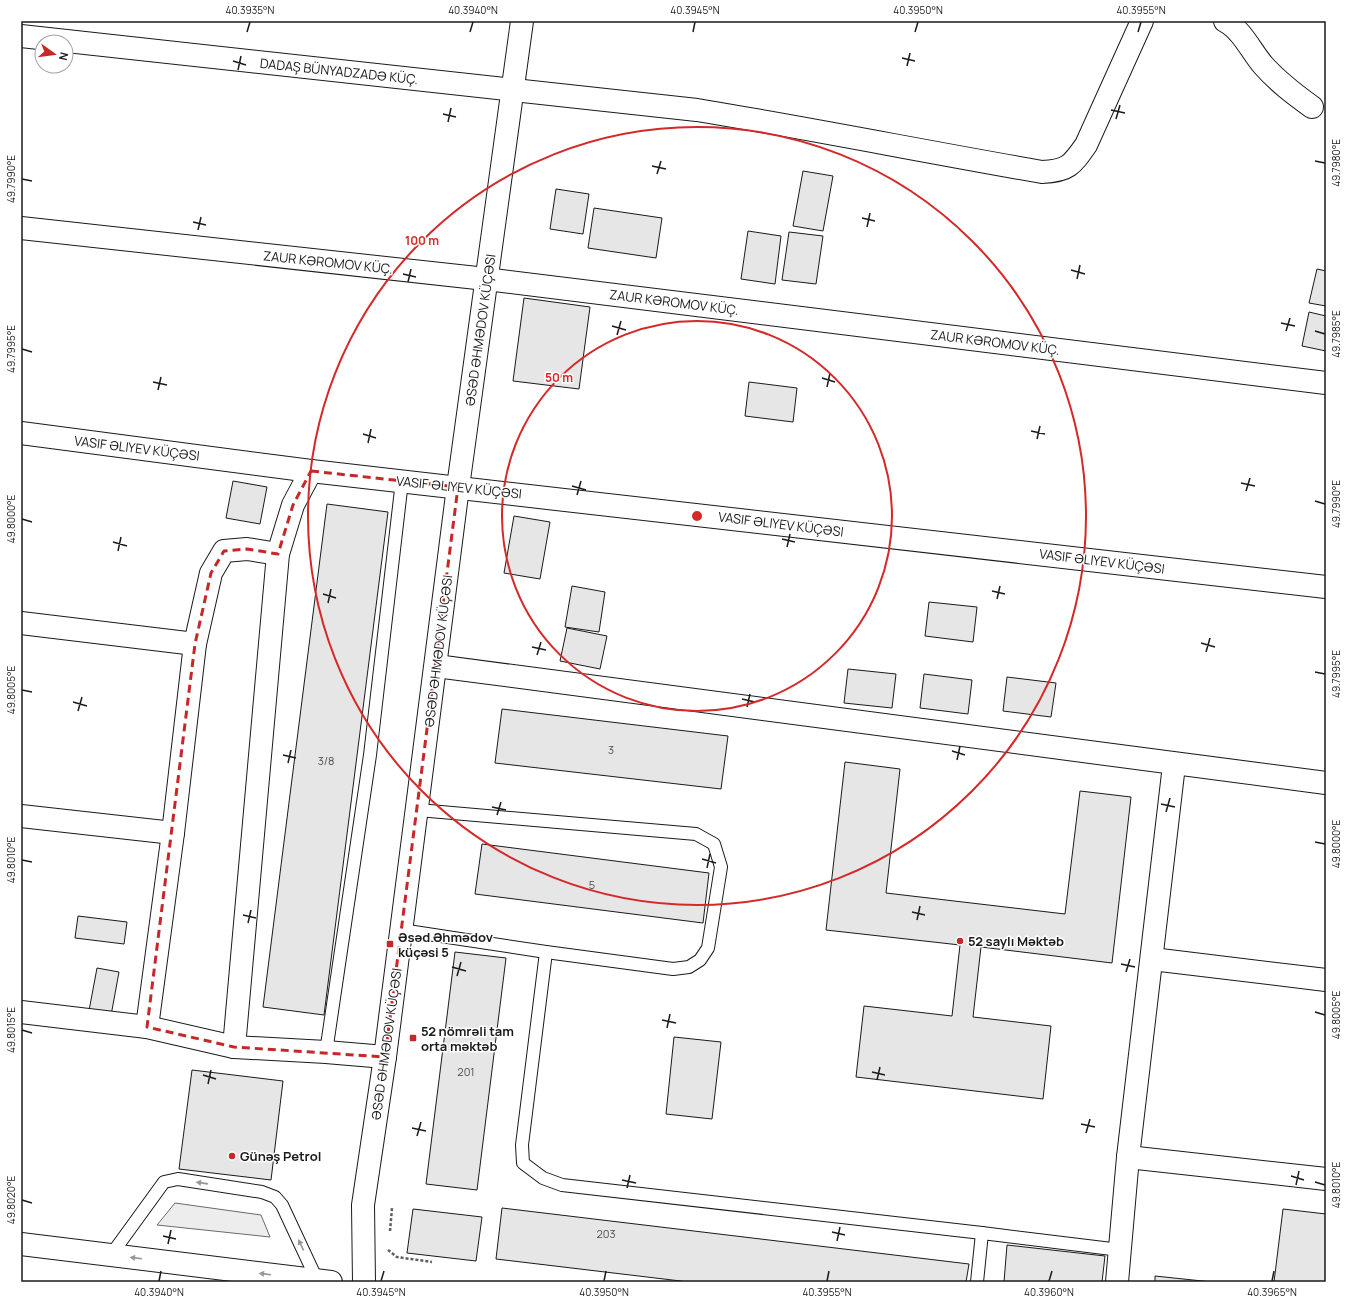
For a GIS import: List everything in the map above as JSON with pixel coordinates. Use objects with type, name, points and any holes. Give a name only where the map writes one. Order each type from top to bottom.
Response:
[{"type":"street","name":"ƏSƏD ƏHMƏDOV KÜÇƏSI","points":[[364,1282],[363,1205],[386,1057],[458,487],[522,21]]},
{"type":"street","name":"DADAŞ BÜNYADZADƏ KÜÇ.","points":[[21,36],[697,110],[790,125],[935,154],[1042,172],[1058,171],[1074,161],[1086,145],[1142,21]]},
{"type":"street","points":[[1226,21],[1238,31],[1262,64],[1280,84],[1312,107]]},
{"type":"street","name":"ZAUR KƏROMOV KÜÇ.","points":[[21,228],[486,279],[1326,383]]},
{"type":"street","name":"VASIF ƏLIYEV KÜÇƏSI","points":[[21,433],[311,471],[1326,587]]},
{"type":"street","points":[[234,1047],[278,554],[293,504],[311,471]]},
{"type":"street","points":[[147,1027],[173,833],[195,644],[210,573],[224,551],[247,549],[278,554]]},
{"type":"street","points":[[21,623],[195,644]]},
{"type":"street","points":[[436,666],[1326,783]]},
{"type":"street","points":[[1117,1282],[1128,1157],[1174,764]]},
{"type":"street","points":[[21,816],[173,833]]},
{"type":"street","points":[[1152,958],[1326,980]]},
{"type":"street","points":[[21,1012],[147,1027],[234,1047],[386,1057]]},
{"type":"street","points":[[1128,1157],[1326,1179]]},
{"type":"street","points":[[21,1244],[324,1281]]},
{"type":"lane","points":[[326,1052],[370,755],[402,481]]},
{"type":"lane","points":[[401,930],[673,969],[689,967],[700,960],[708,948],[721,867],[714,844],[696,834],[418,810]]},
{"type":"lane","points":[[546,952],[522,1145],[523,1163],[543,1178],[562,1185],[1120,1250]]},
{"type":"lane","points":[[111,1255],[164,1182],[178,1179],[262,1192],[274,1197],[282,1205],[324,1281]]},
{"type":"lane","points":[[977,1282],[982,1233]]},
{"type":"path","points":[[389,1235],[392,1208]]},
{"type":"path","points":[[388,1249],[397,1257],[432,1262]]},
{"type":"highlighted area","points":[[311,471],[458,487],[385,1057],[234,1047],[147,1027],[195,644],[211,573],[224,551],[247,549],[278,554],[293,505]]},
{"type":"shaded area","points":[[175,1203],[261,1215],[270,1237],[157,1225]]},
{"type":"building","points":[[803,171],[833,176],[823,231],[793,226]]},
{"type":"building","points":[[556,189],[589,194],[583,234],[550,229]]},
{"type":"building","points":[[594,208],[662,218],[656,258],[588,248]]},
{"type":"building","points":[[748,231],[781,236],[775,284],[741,279]]},
{"type":"building","points":[[789,232],[823,236],[816,284],[782,280]]},
{"type":"building","points":[[1317,269],[1326,271],[1326,306],[1309,303]]},
{"type":"building","points":[[524,298],[590,307],[579,389],[513,381]]},
{"type":"building","points":[[1309,312],[1326,316],[1326,351],[1302,346]]},
{"type":"building","points":[[749,382],[797,388],[793,422],[745,416]]},
{"type":"building","points":[[233,481],[267,487],[260,524],[226,518]]},
{"type":"building","points":[[327,504],[388,512],[324,1015],[263,1007]]},
{"type":"building","points":[[514,516],[550,522],[540,579],[504,573]]},
{"type":"building","points":[[572,586],[605,592],[599,632],[565,627]]},
{"type":"building","points":[[929,602],[977,607],[973,642],[925,636]]},
{"type":"building","points":[[567,628],[607,636],[600,669],[560,661]]},
{"type":"building","points":[[848,669],[896,674],[892,708],[844,703]]},
{"type":"building","points":[[924,674],[972,680],[968,714],[920,708]]},
{"type":"building","points":[[1007,677],[1056,683],[1051,717],[1003,711]]},
{"type":"building","points":[[502,709],[728,736],[721,789],[495,763]]},
{"type":"building","points":[[845,762],[900,769],[886,893],[1065,914],[1080,791],[1131,797],[1112,963],[981,947],[973,1017],[1051,1026],[1043,1099],[856,1077],[864,1006],[952,1016],[960,945],[826,930]]},
{"type":"building","points":[[482,844],[709,873],[703,923],[475,894]]},
{"type":"building","points":[[78,916],[127,922],[124,944],[75,938]]},
{"type":"building","points":[[455,952],[506,958],[477,1190],[426,1184]]},
{"type":"building","points":[[97,968],[119,972],[110,1021],[88,1016]]},
{"type":"building","points":[[674,1037],[721,1042],[712,1119],[666,1114]]},
{"type":"building","points":[[192,1070],[283,1081],[271,1180],[179,1169]]},
{"type":"building","points":[[502,1208],[969,1264],[966,1282],[689,1282],[496,1259]]},
{"type":"building","points":[[413,1209],[482,1217],[476,1261],[407,1253]]},
{"type":"building","points":[[1283,1209],[1326,1214],[1326,1282],[1274,1282]]},
{"type":"building","points":[[1007,1245],[1105,1256],[1102,1282],[1004,1282]]},
{"type":"building","points":[[1155,1276],[1212,1282],[1155,1282]]},
{"type":"place","name":"52 saylı Məktəb","points":[[960,941]]},
{"type":"place","name":"Əsəd Əhmədov küçəsi 5","points":[[390,944]]},
{"type":"place","name":"52 nömrəli tam orta məktəb","points":[[413,1038]]},
{"type":"place","name":"Günəş Petrol","points":[[232,1156]]}]
